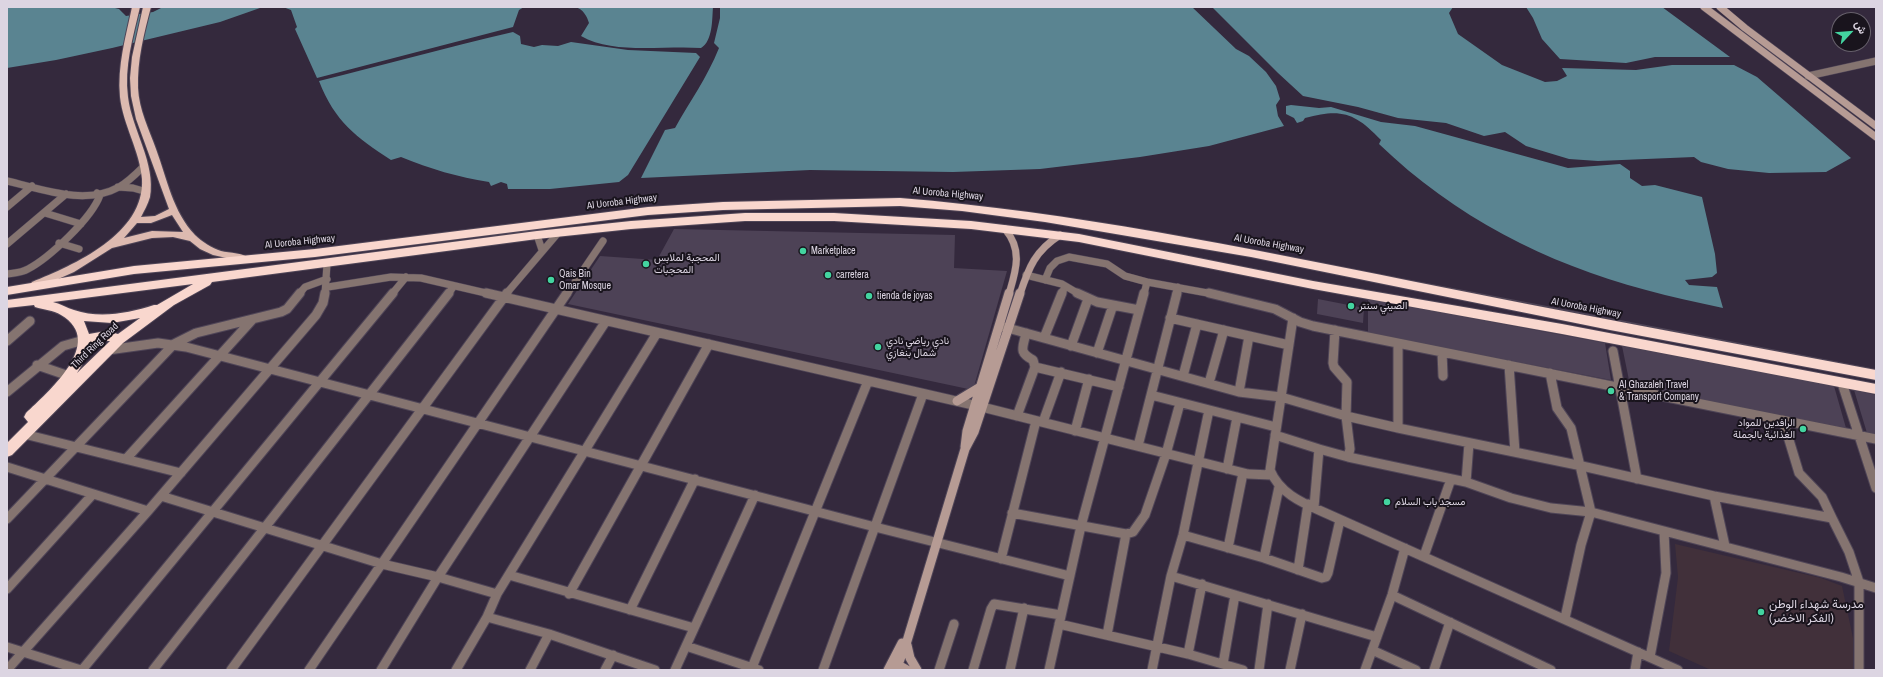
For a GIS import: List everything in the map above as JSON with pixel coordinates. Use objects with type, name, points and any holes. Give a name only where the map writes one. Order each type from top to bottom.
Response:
[{"type":"highway","points":[[886,220],[883,212],[888,202]]},
{"type":"highway","name":"Al Uoroba Highway","points":[[7,291],[153,268],[246,260],[384,245],[648,211],[722,206],[888,202],[956,206],[1045,218],[1285,259],[1423,288],[1876,375]]},
{"type":"highway","points":[[13,304],[327,264],[537,235],[659,222],[745,217],[804,216],[1005,228],[1060,235],[1283,279],[1562,329],[1876,389]]},
{"type":"highway","points":[[1283,279],[1289,277],[1292,272],[1290,264],[1285,259]]},
{"type":"highway","points":[[147,287],[156,276],[156,272],[153,268]]},
{"type":"highway","name":"Third Ring Road","points":[[7,451],[119,340],[170,302],[215,278]]},
{"type":"highway","points":[[13,304],[50,306],[85,318],[112,318],[141,313],[170,302]]},
{"type":"highway","name":"Third Ring Road","points":[[7,440],[69,376],[81,357],[84,340],[82,330],[70,314]]},
{"type":"highway","points":[[84,340],[101,336],[119,340]]},
{"type":"main road","points":[[21,289],[65,272],[102,249],[124,231],[135,219],[144,202],[147,192],[146,179],[125,105],[123,78],[136,7]]},
{"type":"main road","points":[[147,7],[138,50],[134,80],[137,105],[166,191],[174,210],[193,238]]},
{"type":"main road","points":[[135,219],[146,221],[154,220],[174,210]]},
{"type":"main road","points":[[102,249],[129,239],[151,234],[172,233],[193,238],[215,252],[246,260]]},
{"type":"street","points":[[1704,7],[1876,137]]},
{"type":"street","points":[[1720,7],[1808,76],[1876,126]]},
{"type":"street","points":[[1808,76],[1876,61]]},
{"type":"street","points":[[7,181],[80,196],[97,194],[118,187],[143,167]]},
{"type":"street","points":[[7,207],[32,186]]},
{"type":"street","points":[[118,187],[133,188],[147,192]]},
{"type":"street","points":[[7,244],[66,194]]},
{"type":"street","points":[[7,274],[17,273],[28,269],[81,224],[91,214],[97,204],[100,195],[97,194]]},
{"type":"street","points":[[45,213],[81,224]]},
{"type":"street","points":[[979,406],[980,387],[1018,262],[1014,242],[1005,228]]},
{"type":"street","points":[[231,670],[321,545],[504,297],[542,250],[558,233]]},
{"type":"street","points":[[537,235],[542,250]]},
{"type":"street","points":[[888,670],[899,666],[965,449],[967,431],[979,406],[1008,329],[1026,275],[1031,263],[1038,253],[1048,243],[1060,235]]},
{"type":"street","points":[[309,670],[603,241]]},
{"type":"street","points":[[59,243],[79,249]]},
{"type":"street","points":[[1045,280],[1054,263],[1064,258],[1073,258],[1107,264],[1124,276],[1147,282],[1205,292],[1271,308],[1282,311],[1308,325],[1876,439]]},
{"type":"street","points":[[7,670],[148,511],[316,315],[325,301],[328,283],[327,264]]},
{"type":"street","points":[[1026,275],[1065,286],[1088,299],[1139,310]]},
{"type":"street","points":[[7,647],[82,670],[406,277]]},
{"type":"street","points":[[7,519],[46,479],[74,446],[174,344],[196,333],[252,320],[287,309],[305,287],[328,283],[406,277],[504,297],[979,406],[1243,473],[1254,475],[1271,475]]},
{"type":"street","points":[[1049,670],[1081,526],[1147,282]]},
{"type":"street","points":[[153,670],[454,286]]},
{"type":"street","points":[[1044,338],[1065,286]]},
{"type":"street","points":[[1138,446],[1178,287]]},
{"type":"street","points":[[1071,346],[1088,299]]},
{"type":"street","points":[[1097,353],[1113,305]]},
{"type":"street","points":[[1170,318],[1289,345]]},
{"type":"street","points":[[1293,318],[1270,470],[1271,475],[1279,487],[1311,506],[1340,520],[1565,618],[1678,670]]},
{"type":"street","points":[[126,459],[221,356],[252,320]]},
{"type":"street","points":[[7,341],[30,321]]},
{"type":"street","points":[[381,670],[438,577],[606,321]]},
{"type":"street","points":[[1183,376],[1197,324]]},
{"type":"street","points":[[999,326],[1239,392],[1281,397],[1346,416],[1398,428],[1582,466],[1714,496],[1832,518]]},
{"type":"street","points":[[1209,383],[1224,330]]},
{"type":"street","points":[[1335,330],[1333,363],[1334,367],[1347,382],[1346,416],[1350,449],[1348,457]]},
{"type":"street","points":[[456,670],[487,617],[497,594],[657,333]]},
{"type":"street","points":[[1017,416],[1035,367],[1033,360],[1024,355],[1022,351],[1026,334]]},
{"type":"street","points":[[1239,392],[1249,336]]},
{"type":"street","points":[[7,392],[37,365],[63,346],[84,340]]},
{"type":"street","points":[[1398,343],[1398,428]]},
{"type":"street","points":[[108,350],[150,344],[174,344],[479,422],[936,543],[1070,576]]},
{"type":"street","points":[[569,594],[709,344]]},
{"type":"street","points":[[1613,351],[1637,479]]},
{"type":"street","points":[[1442,352],[1443,376]]},
{"type":"street","points":[[37,365],[69,376]]},
{"type":"street","points":[[1509,365],[1515,452]]},
{"type":"street","points":[[1035,367],[1119,387]]},
{"type":"street","points":[[1001,559],[1012,512],[1039,422],[1061,372]]},
{"type":"street","points":[[1550,374],[1557,408],[1571,428],[1582,466],[1591,512],[1581,545],[1565,618]]},
{"type":"street","points":[[1075,430],[1090,379]]},
{"type":"street","points":[[686,646],[754,669],[815,511],[868,381]]},
{"type":"street","points":[[1842,383],[1876,488]]},
{"type":"street","points":[[956,401],[970,395],[980,387]]},
{"type":"street","points":[[823,670],[923,394]]},
{"type":"street","points":[[1151,395],[1237,417],[1319,449],[1348,457],[1466,482],[1512,498],[1551,508],[1591,512],[1725,546],[1876,588]]},
{"type":"street","points":[[1012,512],[1126,534],[1132,532],[1142,521],[1166,454],[1180,402]]},
{"type":"street","points":[[1152,670],[1171,576],[1183,535],[1209,410]]},
{"type":"street","points":[[1227,469],[1237,417]]},
{"type":"street","points":[[1783,420],[1799,473],[1822,497],[1849,552],[1858,582],[1859,670]]},
{"type":"street","points":[[24,434],[181,473]]},
{"type":"street","points":[[1466,482],[1469,443]]},
{"type":"street","points":[[1298,570],[1311,506],[1319,449]]},
{"type":"street","points":[[7,467],[148,511]]},
{"type":"street","points":[[1228,548],[1243,473]]},
{"type":"street","points":[[630,610],[695,479]]},
{"type":"street","points":[[1424,556],[1451,479]]},
{"type":"street","points":[[1264,558],[1279,487]]},
{"type":"street","points":[[7,589],[93,494]]},
{"type":"street","points":[[675,670],[755,495]]},
{"type":"street","points":[[161,496],[264,529],[382,564],[438,577],[497,594]]},
{"type":"street","points":[[1714,496],[1725,546]]},
{"type":"street","points":[[1183,535],[1264,558],[1322,578],[1326,577],[1340,520]]},
{"type":"street","points":[[1650,657],[1666,573],[1664,531]]},
{"type":"street","points":[[1107,635],[1126,534]]},
{"type":"street","points":[[1365,670],[1392,595],[1405,548]]},
{"type":"street","points":[[509,575],[569,594],[694,628]]},
{"type":"street","points":[[1171,576],[1377,637]]},
{"type":"street","points":[[1188,654],[1202,584]]},
{"type":"street","points":[[1224,664],[1235,595]]},
{"type":"street","points":[[1392,595],[1551,670]]},
{"type":"street","points":[[973,670],[991,609],[994,604],[1000,604],[1024,608],[1107,635],[1158,646],[1243,670]]},
{"type":"street","points":[[1259,670],[1268,604]]},
{"type":"street","points":[[1010,670],[1024,608]]},
{"type":"street","points":[[1290,670],[1302,614]]},
{"type":"street","points":[[487,617],[550,634],[655,670]]},
{"type":"street","points":[[1434,670],[1450,622]]},
{"type":"street","points":[[939,670],[954,624]]},
{"type":"street","points":[[530,670],[550,634]]},
{"type":"street","points":[[908,636],[907,650],[917,670]]},
{"type":"street","points":[[1372,650],[1416,670]]},
{"type":"street","points":[[1635,670],[1638,652]]},
{"type":"street","points":[[605,670],[613,655]]},
{"type":"shaded area","name":"نادي رياضي نادي شمال بنغازي","points":[[674,229],[955,235],[954,268],[1007,271],[973,390],[568,304],[600,256],[657,260]]},
{"type":"shaded area","points":[[1318,299],[1364,308],[1363,323],[1317,314]]},
{"type":"shaded area","points":[[1368,299],[1605,343],[1611,380],[1368,333]]},
{"type":"shaded area","points":[[1622,346],[1834,386],[1846,428],[1630,385]]},
{"type":"shaded area","points":[[1854,390],[1876,395],[1876,435],[1867,433]]},
{"type":"shaded area","name":"مدرسة شهداء الوطن (الفكر الاخضر)","points":[[1675,544],[1821,578],[1842,586],[1853,638],[1853,670],[1711,670],[1669,651],[1678,577]]},
{"type":"water","points":[[7,7],[111,7],[119,9],[126,16],[153,12],[163,7],[266,7],[220,22],[112,48],[56,60],[7,68]]},
{"type":"water","points":[[283,7],[524,7],[519,10],[513,27],[317,78],[295,29],[297,27],[291,10]]},
{"type":"water","points":[[575,7],[713,7],[710,35],[705,45],[701,48],[640,48],[608,45],[594,42],[581,36],[589,23],[584,13]]},
{"type":"water","points":[[720,7],[1192,7],[1236,49],[1249,56],[1266,72],[1276,86],[1280,99],[1276,105],[1278,116],[1284,126],[1209,146],[1140,157],[1040,169],[953,172],[810,170],[641,178],[665,130],[675,128],[714,59],[719,48],[714,43],[720,18]]},
{"type":"water","points":[[1212,7],[1453,7],[1449,13],[1458,34],[1502,65],[1545,82],[1557,81],[1567,76],[1562,68],[1636,70],[1672,65],[1734,65],[1757,77],[1851,158],[1826,172],[1769,173],[1728,169],[1701,162],[1694,157],[1598,161],[1569,159],[1526,146],[1505,132],[1484,136],[1446,123],[1398,118],[1358,107],[1303,96]]},
{"type":"water","points":[[1526,7],[1662,7],[1730,57],[1655,57],[1626,63],[1560,59],[1542,39],[1533,18]]},
{"type":"water","points":[[513,32],[520,36],[521,44],[534,47],[542,45],[558,46],[571,42],[628,50],[696,53],[700,57],[628,175],[619,182],[550,189],[508,189],[507,184],[501,182],[491,186],[489,182],[444,172],[401,157],[391,160],[367,144],[348,127],[332,107],[319,81],[440,50]]},
{"type":"water","points":[[1291,105],[1319,108],[1331,107],[1381,122],[1415,126],[1568,168],[1620,164],[1630,171],[1630,178],[1642,186],[1655,185],[1702,197],[1715,254],[1717,273],[1712,277],[1685,280],[1689,285],[1717,287],[1723,308],[1655,293],[1609,279],[1572,266],[1537,251],[1470,215],[1439,194],[1408,170],[1379,144],[1381,140],[1372,131],[1355,119],[1347,115],[1329,113],[1305,118],[1303,121],[1297,123],[1294,118],[1286,114],[1286,106]]},
{"type":"place","name":"Marketplace","points":[[803,251]]},
{"type":"place","name":"المحجبة لملابس المحجبات","points":[[646,264]]},
{"type":"place","name":"carretera","points":[[828,275]]},
{"type":"place","name":"Qais Bin Omar Mosque","points":[[551,280]]},
{"type":"place","name":"tienda de joyas","points":[[869,296]]},
{"type":"place","name":"الصيني سنتر","points":[[1351,306]]},
{"type":"place","name":"نادي رياضي نادي شمال بنغازي","points":[[878,347]]},
{"type":"place","name":"Al Ghazaleh Travel & Transport Company","points":[[1611,391]]},
{"type":"place","name":"الرافدين للمواد الغذائية بالجملة","points":[[1803,429]]},
{"type":"place","name":"مسجد باب السلام","points":[[1387,502]]},
{"type":"place","name":"مدرسة شهداء الوطن (الفكر الاخضر)","points":[[1761,612]]}]
